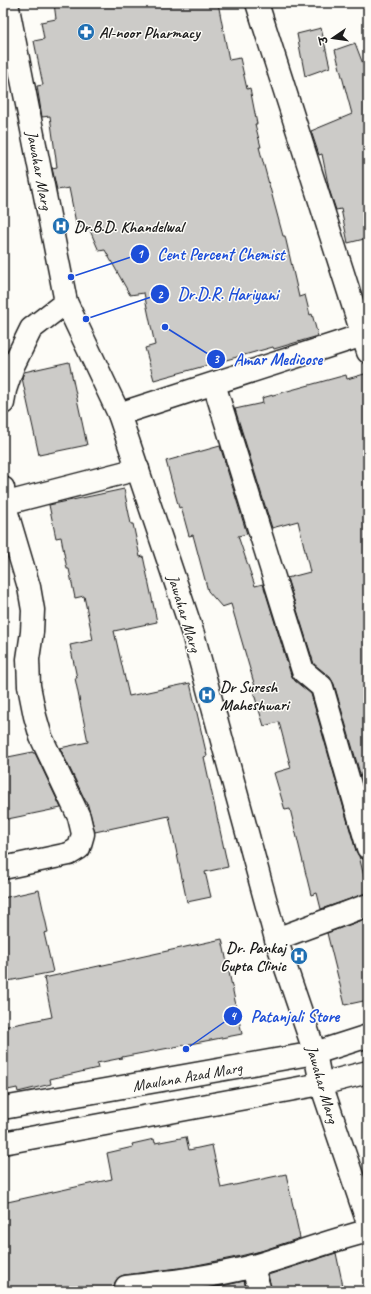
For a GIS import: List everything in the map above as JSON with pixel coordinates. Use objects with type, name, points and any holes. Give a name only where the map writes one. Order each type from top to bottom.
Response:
[{"type":"street","name":"Jawahar Marg","points":[[7,3],[66,302],[119,414],[193,634],[276,939],[315,1053],[321,1084],[368,1223]]},
{"type":"street","points":[[119,414],[214,384],[365,344],[257,3]]},
{"type":"street","points":[[3,403],[5,390],[13,366],[31,329],[66,302]]},
{"type":"street","points":[[214,384],[303,671],[322,687],[368,848]]},
{"type":"street","points":[[3,868],[69,854],[79,848],[83,834],[79,817],[41,737],[35,716],[29,686],[28,659],[32,632],[33,610],[29,587],[3,498],[138,469]]},
{"type":"street","points":[[276,939],[368,905]]},
{"type":"street","name":"Maulana Azad Marg","points":[[3,1108],[315,1053],[368,1036]]},
{"type":"street","name":"Maulana Azad Marg","points":[[3,1143],[321,1084],[368,1072]]},
{"type":"street","points":[[126,1288],[214,1275],[252,1266],[368,1231]]},
{"type":"street","points":[[252,1266],[260,1291]]},
{"type":"building","points":[[54,3],[218,3],[229,60],[240,58],[247,89],[250,88],[257,124],[255,124],[261,147],[259,147],[283,236],[285,236],[299,297],[305,295],[310,315],[312,314],[318,336],[154,380],[145,348],[155,345],[144,293],[130,295],[105,250],[99,251],[88,226],[77,228],[69,188],[57,190],[52,168],[57,167],[50,116],[42,117],[37,86],[43,85],[34,41],[44,39],[41,22],[56,19]]},
{"type":"building","points":[[321,28],[330,67],[305,76],[297,34]]},
{"type":"building","points":[[355,43],[368,77],[368,238],[348,243],[341,209],[336,210],[329,189],[322,154],[319,155],[311,131],[352,114],[335,50]]},
{"type":"building","points":[[69,362],[87,445],[39,455],[22,378],[24,372]]},
{"type":"building","points":[[368,373],[368,775],[361,777],[334,684],[330,677],[314,664],[287,578],[310,572],[298,521],[272,528],[235,409],[263,403],[262,398],[346,375],[347,379]]},
{"type":"building","points":[[220,446],[247,534],[238,536],[255,586],[263,584],[291,675],[295,681],[311,694],[356,851],[359,856],[368,893],[321,909],[317,893],[311,895],[290,809],[285,810],[274,773],[291,768],[279,722],[264,726],[253,691],[256,690],[231,604],[222,607],[208,591],[193,535],[189,536],[181,507],[179,508],[166,461]]},
{"type":"building","points":[[124,489],[131,524],[133,524],[140,557],[143,556],[157,622],[114,631],[129,696],[190,683],[207,756],[204,757],[228,867],[205,872],[211,897],[187,902],[169,816],[95,832],[87,802],[60,748],[88,742],[70,645],[93,640],[84,596],[75,598],[69,569],[67,569],[61,537],[56,538],[49,505]]},
{"type":"building","points":[[33,752],[35,753],[61,808],[3,820],[3,758]]},
{"type":"building","points":[[39,890],[48,932],[44,933],[53,972],[3,982],[3,898]]},
{"type":"building","points":[[368,918],[368,1000],[345,1005],[327,933]]},
{"type":"building","points":[[222,939],[242,1034],[122,1057],[97,1063],[98,1068],[50,1079],[51,1084],[18,1092],[17,1088],[3,1091],[3,1027],[52,1017],[44,978]]},
{"type":"building","points":[[186,1137],[189,1150],[212,1145],[221,1188],[286,1174],[300,1238],[261,1251],[232,1258],[187,1267],[124,1275],[119,1277],[115,1282],[115,1291],[6,1291],[3,1276],[3,1203],[112,1179],[107,1153],[133,1147],[132,1144],[154,1139],[155,1143]]},
{"type":"building","points":[[336,1253],[344,1291],[272,1291],[268,1275]]},
{"type":"building","points":[[244,1281],[247,1291],[192,1291],[222,1286]]},
{"type":"place","name":"Al-noor Pharmacy","points":[[86,32]]},
{"type":"place","name":"Dr.B.D. Khandelwal","points":[[61,226]]},
{"type":"place","name":"Cent Percent Chemist","points":[[71,277]]},
{"type":"place","name":"Dr.D.R. Hariyani","points":[[86,319]]},
{"type":"place","name":"Amar Medicose","points":[[165,327]]},
{"type":"place","name":"Dr Suresh Maheshwari","points":[[207,695]]},
{"type":"place","name":"Dr. Pankaj Gupta Clinic","points":[[299,956]]},
{"type":"place","name":"Patanjali Store","points":[[186,1049]]}]
